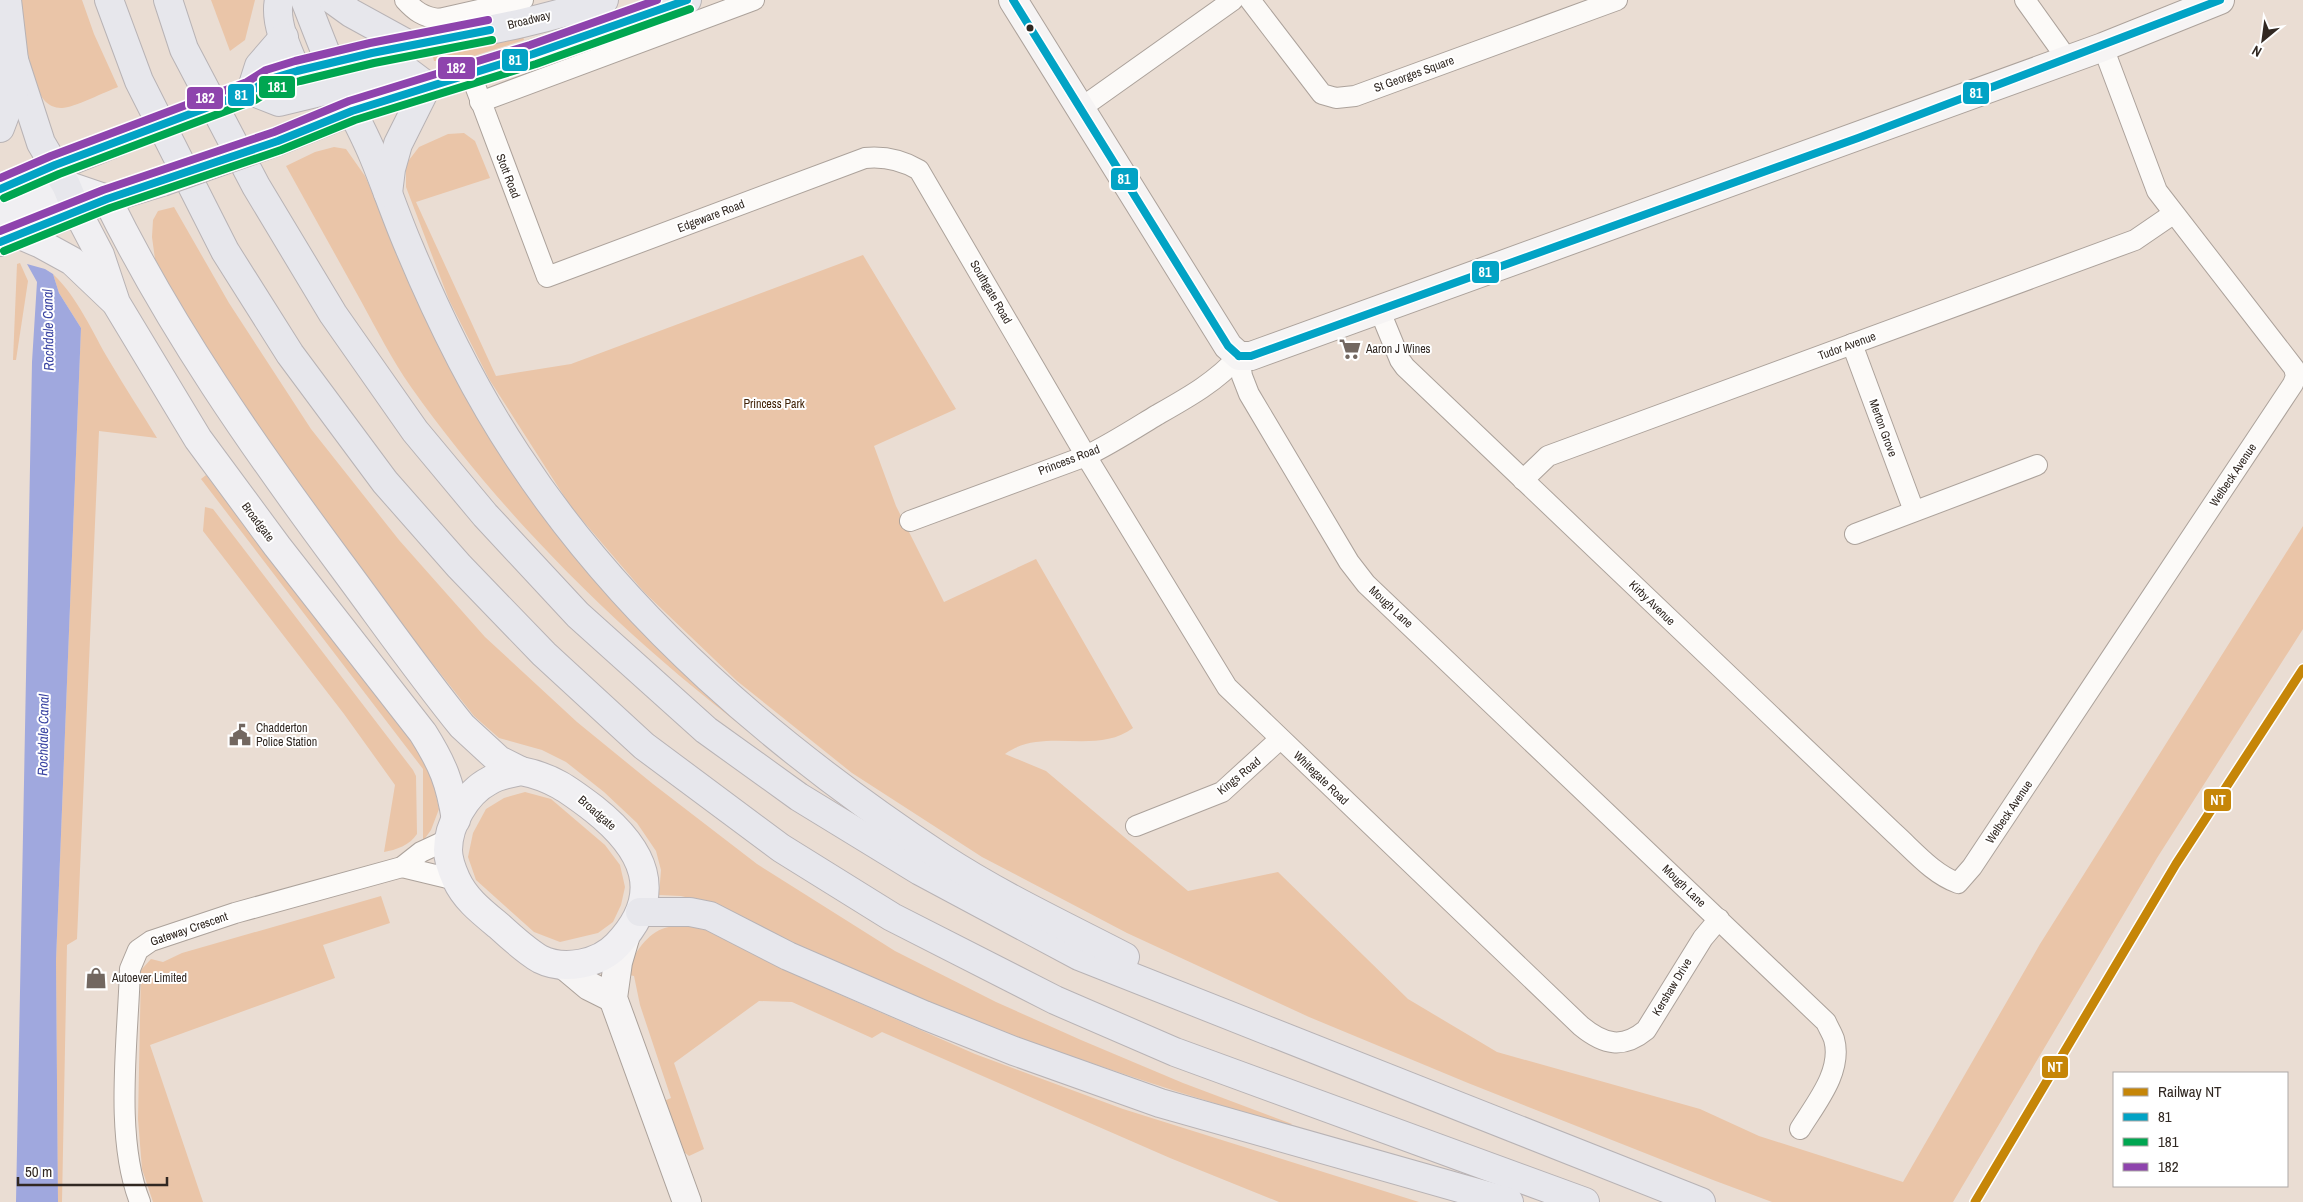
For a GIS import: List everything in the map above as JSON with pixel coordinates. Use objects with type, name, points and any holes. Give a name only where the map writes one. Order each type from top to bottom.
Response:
[{"type":"highway","points":[[8,0],[14,60],[13,116],[41,143],[60,175],[77,211]]},
{"type":"highway","points":[[109,0],[139,81],[225,251],[290,354],[384,482],[460,566],[544,654],[644,746],[781,848],[892,917],[1055,1000],[1175,1052],[1585,1202]]},
{"type":"highway","points":[[168,0],[184,50],[256,186],[333,314],[415,431],[485,515],[578,615],[706,730],[799,797],[920,871],[1079,956],[1701,1202]]},
{"type":"highway","points":[[279,0],[276,11],[302,83]]},
{"type":"highway","points":[[305,0],[335,74],[388,193],[408,245],[436,308],[473,382],[518,456],[559,514],[601,566],[657,627],[717,685],[779,740],[838,785],[943,858],[1023,905],[1287,1038]]},
{"type":"highway","points":[[333,0],[351,13],[411,46]]},
{"type":"highway","name":"Broadway","points":[[0,189],[60,175],[137,134],[251,91],[270,79],[302,83],[335,74],[411,46],[508,26],[604,0]]},
{"type":"highway","points":[[10,239],[107,199],[162,182],[278,141],[352,111],[427,86],[471,75],[687,0]]},
{"type":"highway","points":[[251,91],[259,66],[284,37]]},
{"type":"highway","points":[[335,74],[407,70],[427,86]]},
{"type":"highway","points":[[388,193],[398,144],[427,86]]},
{"type":"highway","points":[[640,912],[690,912],[710,916],[788,956],[924,1015],[1014,1051],[1160,1103],[1508,1202]]},
{"type":"main road","points":[[0,211],[60,175],[107,199]]},
{"type":"main road","name":"Broadgate","points":[[77,211],[100,255],[116,303],[198,439],[230,484],[423,733],[441,761],[451,787],[452,829],[449,863],[456,880],[469,900],[522,947],[542,960],[564,965],[581,964],[598,959],[613,950],[634,926],[644,900],[644,872],[636,853],[612,824],[567,788],[543,775],[521,771],[499,760],[462,726],[259,454],[200,366],[132,250],[107,199]]},
{"type":"main road","points":[[10,239],[41,244],[72,261],[116,303]]},
{"type":"main road","name":"Broadgate","points":[[452,829],[466,801],[479,788],[489,780],[521,771]]},
{"type":"street","name":"Broadway","points":[[405,0],[415,12],[429,18],[439,19],[523,0]]},
{"type":"street","points":[[480,102],[754,0]]},
{"type":"street","points":[[1014,0],[1228,346],[1239,356],[1250,356],[1628,221],[2102,47],[2220,0]]},
{"type":"street","points":[[1081,108],[1233,0]]},
{"type":"street","name":"St Georges Square","points":[[1250,0],[1322,94],[1336,98],[1355,96],[1617,0]]},
{"type":"street","points":[[2026,0],[2060,49],[2064,60]]},
{"type":"street","name":"Welbeck Avenue","points":[[1948,879],[1958,883],[1972,867],[2293,384],[2296,376],[2294,368],[2157,191],[2102,47]]},
{"type":"street","name":"Stott Road","points":[[471,75],[547,277]]},
{"type":"street","name":"Southgate Road","points":[[875,157],[883,156],[919,170],[1086,456]]},
{"type":"street","name":"Edgeware Road","points":[[547,277],[865,158],[875,157]]},
{"type":"street","name":"Tudor Avenue","points":[[1523,480],[1548,456],[2135,240],[2173,214]]},
{"type":"street","name":"Kirby Avenue","points":[[1379,309],[1400,360],[1405,367],[1901,839],[1935,871],[1948,879]]},
{"type":"street","name":"Merton Grove","points":[[1852,344],[1914,511]]},
{"type":"street","name":"Princess Road","points":[[910,521],[1086,456],[1206,386],[1227,369],[1239,356]]},
{"type":"street","name":"Mough Lane","points":[[1239,356],[1242,376],[1249,394],[1349,562],[1366,584],[1826,1022],[1834,1040],[1836,1059],[1830,1078],[1800,1129]]},
{"type":"street","name":"Whitegate Road","points":[[1086,456],[1227,687],[1581,1026],[1594,1037],[1617,1044]]},
{"type":"street","points":[[1854,534],[2037,465]]},
{"type":"street","name":"Kings Road","points":[[1136,826],[1222,792],[1280,739]]},
{"type":"street","name":"Gateway Crescent","points":[[140,1202],[129,1160],[125,1094],[130,969],[138,950],[151,941],[235,913],[402,867],[452,829]]},
{"type":"street","name":"Gateway Crescent","points":[[402,867],[456,880]]},
{"type":"street","name":"Kershaw Drive","points":[[1617,1044],[1636,1039],[1646,1030],[1703,938],[1719,919]]},
{"type":"street","name":"Broadgate","points":[[624,938],[618,962],[613,998],[687,1202]]},
{"type":"street","name":"Broadgate","points":[[564,965],[589,986],[613,998]]},
{"type":"green space","points":[[19,0],[82,0],[94,34],[118,87],[66,108],[56,107],[46,102],[39,92],[31,67]]},
{"type":"green space","points":[[211,0],[255,0],[245,40],[230,51]]},
{"type":"green space","points":[[522,34],[524,40],[461,60],[434,61],[432,53]]},
{"type":"green space","name":"Princess Park","points":[[464,133],[475,141],[490,178],[416,202],[496,376],[571,364],[863,255],[956,409],[874,446],[896,506],[944,602],[1036,559],[1133,728],[1118,736],[1103,740],[1036,742],[1020,746],[1005,754],[1046,771],[1188,891],[1278,872],[1408,999],[1497,1052],[1700,1109],[1759,1136],[1903,1182],[2040,944],[2303,526],[2303,629],[2157,858],[1953,1202],[1772,1202],[1468,1083],[1309,1017],[1127,933],[982,857],[852,773],[737,681],[644,592],[571,507],[489,379],[449,300],[406,187],[406,164],[419,147],[448,134]]},
{"type":"green space","points":[[334,147],[346,149],[365,176],[452,370],[771,748],[671,668],[623,626],[577,581],[489,487],[411,387],[385,345],[286,166],[315,152]]},
{"type":"green space","points":[[174,207],[229,303],[311,429],[399,540],[485,637],[577,722],[653,784],[757,864],[895,951],[996,1002],[1081,1040],[1183,1083],[1292,1124],[1289,1126],[1176,1091],[1009,1034],[845,969],[702,901],[681,896],[659,895],[661,870],[656,851],[637,823],[604,792],[566,762],[542,750],[499,738],[474,716],[402,625],[279,458],[182,309],[155,259],[152,237],[153,220],[158,211]]},
{"type":"green space","points":[[20,263],[28,281],[16,360],[13,360],[17,264]]},
{"type":"green space","points":[[53,274],[78,305],[116,372],[157,438],[99,431],[77,939],[67,945],[62,1202],[58,1202],[56,961],[81,328],[59,293]]},
{"type":"green space","points":[[206,475],[282,575],[352,660],[417,746],[430,768],[439,809],[431,830],[423,841],[423,769],[201,479]]},
{"type":"green space","points":[[205,507],[213,509],[413,770],[416,776],[417,834],[407,844],[384,852],[395,785],[344,714],[203,531]]},
{"type":"green space","points":[[525,792],[551,799],[605,845],[620,865],[625,887],[621,905],[613,922],[598,933],[560,942],[534,932],[476,880],[468,857],[473,833],[486,809],[504,798]]},
{"type":"green space","points":[[381,896],[390,923],[323,945],[335,978],[150,1045],[203,1202],[153,1202],[142,1169],[138,1119],[141,970],[151,959],[163,962],[182,953]]},
{"type":"green space","points":[[685,925],[709,931],[834,992],[975,1054],[1123,1109],[1419,1202],[1279,1202],[1170,1158],[882,1032],[872,1038],[792,1002],[759,1001],[674,1063],[704,1149],[689,1156],[679,1148],[664,1101],[671,1098],[640,1005],[634,976],[629,975],[635,955],[650,936],[665,928]]},
{"type":"water","name":"Rochdale Canal","points":[[27,264],[45,269],[53,274],[59,293],[81,328],[56,961],[58,1202],[16,1202],[32,362],[37,282]]},
{"type":"rail line","name":"NT","points":[[1975,1202],[2176,864],[2303,669]]},
{"type":"transit line","name":"182","points":[[0,231],[103,190],[274,132],[349,101],[530,45],[657,0]]},
{"type":"transit line","name":"81","points":[[0,242],[107,199],[278,141],[352,111],[533,54],[687,0]]},
{"type":"transit line","name":"81","points":[[1013,0],[1228,346],[1239,356]]},
{"type":"transit line","name":"81","points":[[1239,356],[1251,356],[1858,138],[2220,0]]},
{"type":"transit line","name":"181","points":[[4,251],[110,208],[281,150],[355,120],[536,64],[690,9]]},
{"type":"transit line","name":"182","points":[[0,178],[51,156],[247,82],[266,70],[370,43],[488,20]]},
{"type":"transit line","name":"81","points":[[0,189],[55,165],[251,91],[270,79],[372,53],[490,30]]},
{"type":"transit line","name":"181","points":[[4,198],[59,174],[255,100],[274,88],[374,63],[492,40]]},
{"type":"place","name":"Aaron J Wines","points":[[1350,349]]},
{"type":"place","name":"Chadderton Police Station","points":[[240,735]]},
{"type":"place","name":"Autoever Limited","points":[[96,978]]}]
